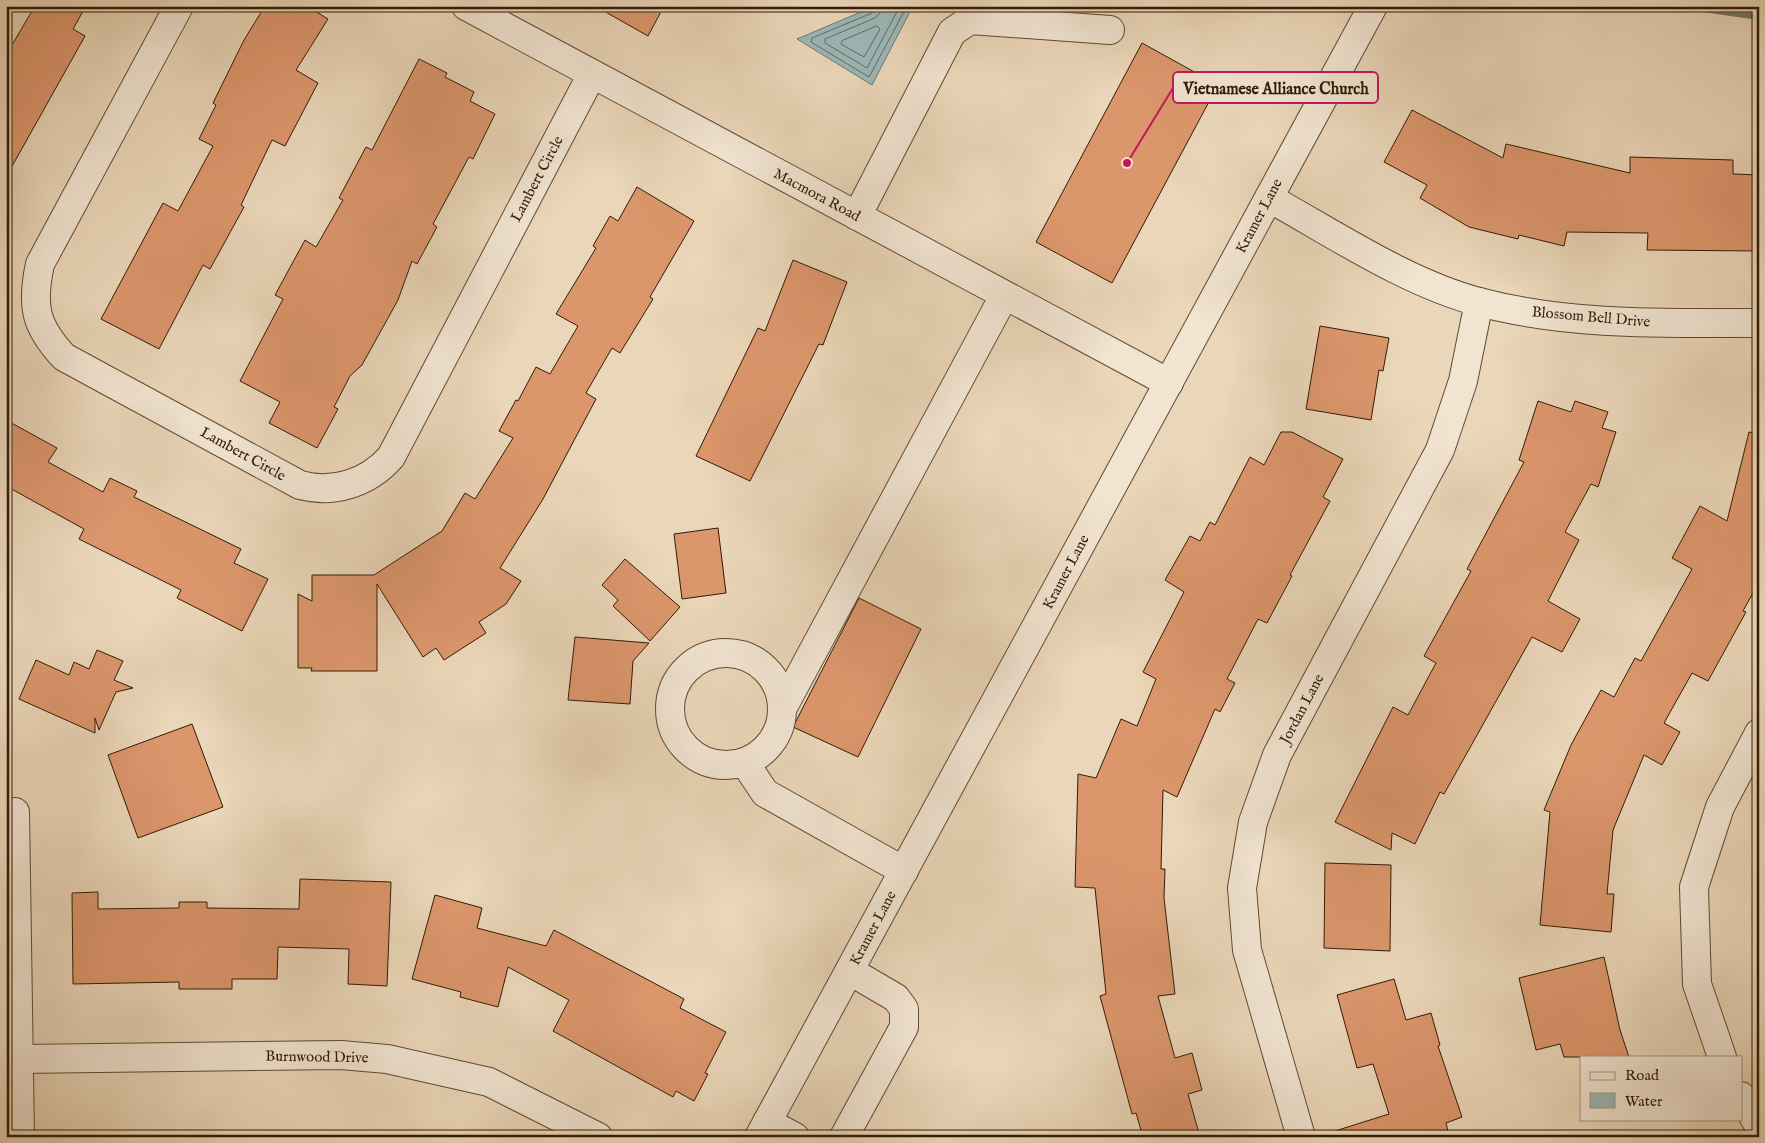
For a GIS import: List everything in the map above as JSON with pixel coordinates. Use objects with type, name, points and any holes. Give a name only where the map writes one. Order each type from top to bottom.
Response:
[{"type":"street","name":"Lambert Circle","points":[[179,6],[40,264],[34,291],[38,317],[48,340],[64,357],[300,485],[314,489],[356,483],[374,473],[391,457],[592,74]]},
{"type":"street","name":"Macmora Road","points":[[466,6],[1169,383]]},
{"type":"street","name":"Kramer Lane","points":[[763,1129],[1373,6]]},
{"type":"street","points":[[857,216],[952,32],[970,20],[1110,30]]},
{"type":"street","name":"Blossom Bell Drive","points":[[1269,198],[1413,277],[1478,302],[1556,316],[1632,323],[1759,323]]},
{"type":"street","points":[[782,709],[779,690],[769,673],[755,661],[738,654],[718,653],[700,658],[685,670],[674,685],[669,704],[671,723],[678,740],[691,754],[708,763],[726,766],[745,763],[768,747],[778,729],[782,709],[1004,296]]},
{"type":"street","name":"Jordan Lane","points":[[1301,1137],[1247,950],[1242,888],[1253,822],[1277,755],[1440,450],[1463,381],[1478,302]]},
{"type":"street","points":[[1722,1056],[1698,984],[1694,887],[1720,807],[1759,733]]},
{"type":"street","points":[[745,763],[765,793],[904,871]]},
{"type":"street","points":[[16,812],[20,1137]]},
{"type":"street","points":[[844,1137],[904,1027],[904,1009],[896,998],[850,971]]},
{"type":"street","name":"Burnwood Drive","points":[[20,1059],[341,1056],[387,1059],[489,1082],[598,1137]]},
{"type":"street","points":[[1742,1098],[1759,1126]]},
{"type":"street","points":[[763,1129],[795,1137]]},
{"type":"water","points":[[875,6],[913,6],[872,85],[797,39]]},
{"type":"building","points":[[35,6],[86,6],[73,29],[85,36],[6,177],[6,55]]},
{"type":"building","points":[[265,6],[307,6],[328,19],[296,70],[318,83],[285,146],[272,140],[241,205],[244,207],[210,269],[203,265],[159,349],[101,319],[163,203],[178,211],[213,146],[199,139],[216,105],[213,103],[244,40]]},
{"type":"building","points":[[595,6],[664,6],[648,36]]},
{"type":"building","points":[[1142,43],[1218,85],[1112,283],[1036,242]]},
{"type":"building","points":[[419,59],[447,73],[445,77],[474,92],[470,101],[495,114],[473,159],[469,157],[433,224],[437,227],[417,264],[412,261],[398,300],[362,365],[350,376],[334,407],[338,409],[317,448],[269,423],[280,402],[240,381],[283,299],[275,295],[305,240],[316,247],[343,200],[339,198],[366,147],[372,150]]},
{"type":"building","points":[[1412,110],[1503,158],[1506,144],[1630,173],[1630,157],[1733,160],[1733,174],[1759,175],[1759,251],[1647,250],[1648,233],[1567,232],[1564,246],[1519,235],[1518,239],[1469,227],[1420,198],[1427,185],[1384,162]]},
{"type":"building","points":[[637,187],[694,221],[650,297],[653,299],[620,353],[612,348],[586,393],[596,399],[543,499],[500,568],[521,581],[506,604],[479,622],[486,633],[444,660],[436,648],[423,657],[377,584],[377,671],[311,671],[312,668],[298,668],[298,594],[312,601],[312,575],[374,575],[442,531],[465,493],[475,499],[513,438],[499,431],[516,400],[518,401],[536,367],[550,374],[578,326],[556,314],[596,248],[593,246],[610,216],[618,221]]},
{"type":"building","points":[[793,260],[847,282],[823,345],[819,344],[750,481],[696,456],[758,328],[765,331]]},
{"type":"building","points":[[1320,326],[1389,338],[1383,371],[1379,370],[1371,420],[1306,409]]},
{"type":"building","points":[[1538,401],[1571,412],[1575,401],[1608,412],[1602,428],[1616,432],[1598,487],[1591,484],[1565,532],[1579,540],[1548,601],[1580,619],[1562,652],[1532,637],[1444,794],[1440,792],[1415,844],[1392,833],[1391,850],[1335,822],[1393,707],[1408,715],[1436,663],[1424,656],[1471,571],[1467,569],[1524,462],[1519,460]]},
{"type":"building","points":[[6,420],[57,448],[48,462],[103,492],[110,478],[137,491],[134,497],[241,549],[234,563],[268,579],[242,631],[177,598],[181,590],[79,539],[84,529],[6,486]]},
{"type":"building","points":[[1281,432],[1292,432],[1343,459],[1323,497],[1330,501],[1290,575],[1292,576],[1267,623],[1258,619],[1227,679],[1235,683],[1220,712],[1215,709],[1177,797],[1163,790],[1161,869],[1165,869],[1164,898],[1175,994],[1158,996],[1175,1058],[1192,1053],[1202,1090],[1188,1094],[1200,1137],[1143,1137],[1136,1113],[1132,1114],[1100,996],[1106,994],[1095,888],[1075,887],[1078,774],[1096,778],[1121,719],[1137,726],[1156,679],[1143,672],[1184,592],[1165,580],[1190,536],[1200,541],[1210,522],[1215,525],[1250,457],[1264,465]]},
{"type":"building","points":[[1749,432],[1759,434],[1759,582],[1743,611],[1746,612],[1708,681],[1692,673],[1664,723],[1680,732],[1662,765],[1644,755],[1613,830],[1607,894],[1614,894],[1611,932],[1540,925],[1550,812],[1544,810],[1571,745],[1601,690],[1614,697],[1635,658],[1641,661],[1692,569],[1672,558],[1700,506],[1727,521]]},
{"type":"building","points":[[718,528],[726,593],[682,599],[674,534]]},
{"type":"building","points":[[625,559],[680,607],[650,641],[613,606],[618,600],[602,585]]},
{"type":"building","points":[[859,598],[921,629],[858,757],[793,727]]},
{"type":"building","points":[[575,637],[649,643],[633,661],[630,704],[568,700]]},
{"type":"building","points":[[97,650],[123,661],[114,680],[133,688],[116,692],[99,730],[95,718],[95,733],[19,699],[36,660],[69,675],[74,662],[89,669]]},
{"type":"building","points":[[192,724],[223,807],[138,838],[108,755]]},
{"type":"building","points":[[1325,863],[1391,865],[1390,951],[1324,948]]},
{"type":"building","points":[[300,879],[391,882],[387,986],[348,984],[349,949],[278,947],[277,979],[232,979],[232,989],[179,989],[179,982],[73,984],[72,893],[98,892],[98,909],[179,908],[179,902],[207,902],[207,908],[299,909]]},
{"type":"building","points":[[435,895],[482,908],[477,928],[546,946],[554,930],[684,999],[680,1008],[726,1032],[705,1073],[708,1074],[694,1101],[676,1091],[673,1097],[553,1031],[569,1000],[508,967],[498,1007],[460,997],[461,992],[412,979]]},
{"type":"building","points":[[1604,957],[1620,1030],[1629,1056],[1564,1057],[1560,1044],[1536,1050],[1519,978]]},
{"type":"building","points":[[1394,979],[1406,1020],[1431,1013],[1440,1045],[1438,1046],[1462,1117],[1446,1123],[1448,1131],[1431,1137],[1336,1137],[1335,1131],[1389,1114],[1373,1064],[1357,1068],[1337,995]]},
{"type":"waterway","points":[[1696,6],[1759,15]]},
{"type":"place","name":"Vietnamese Alliance Church","points":[[1127,163]]}]
